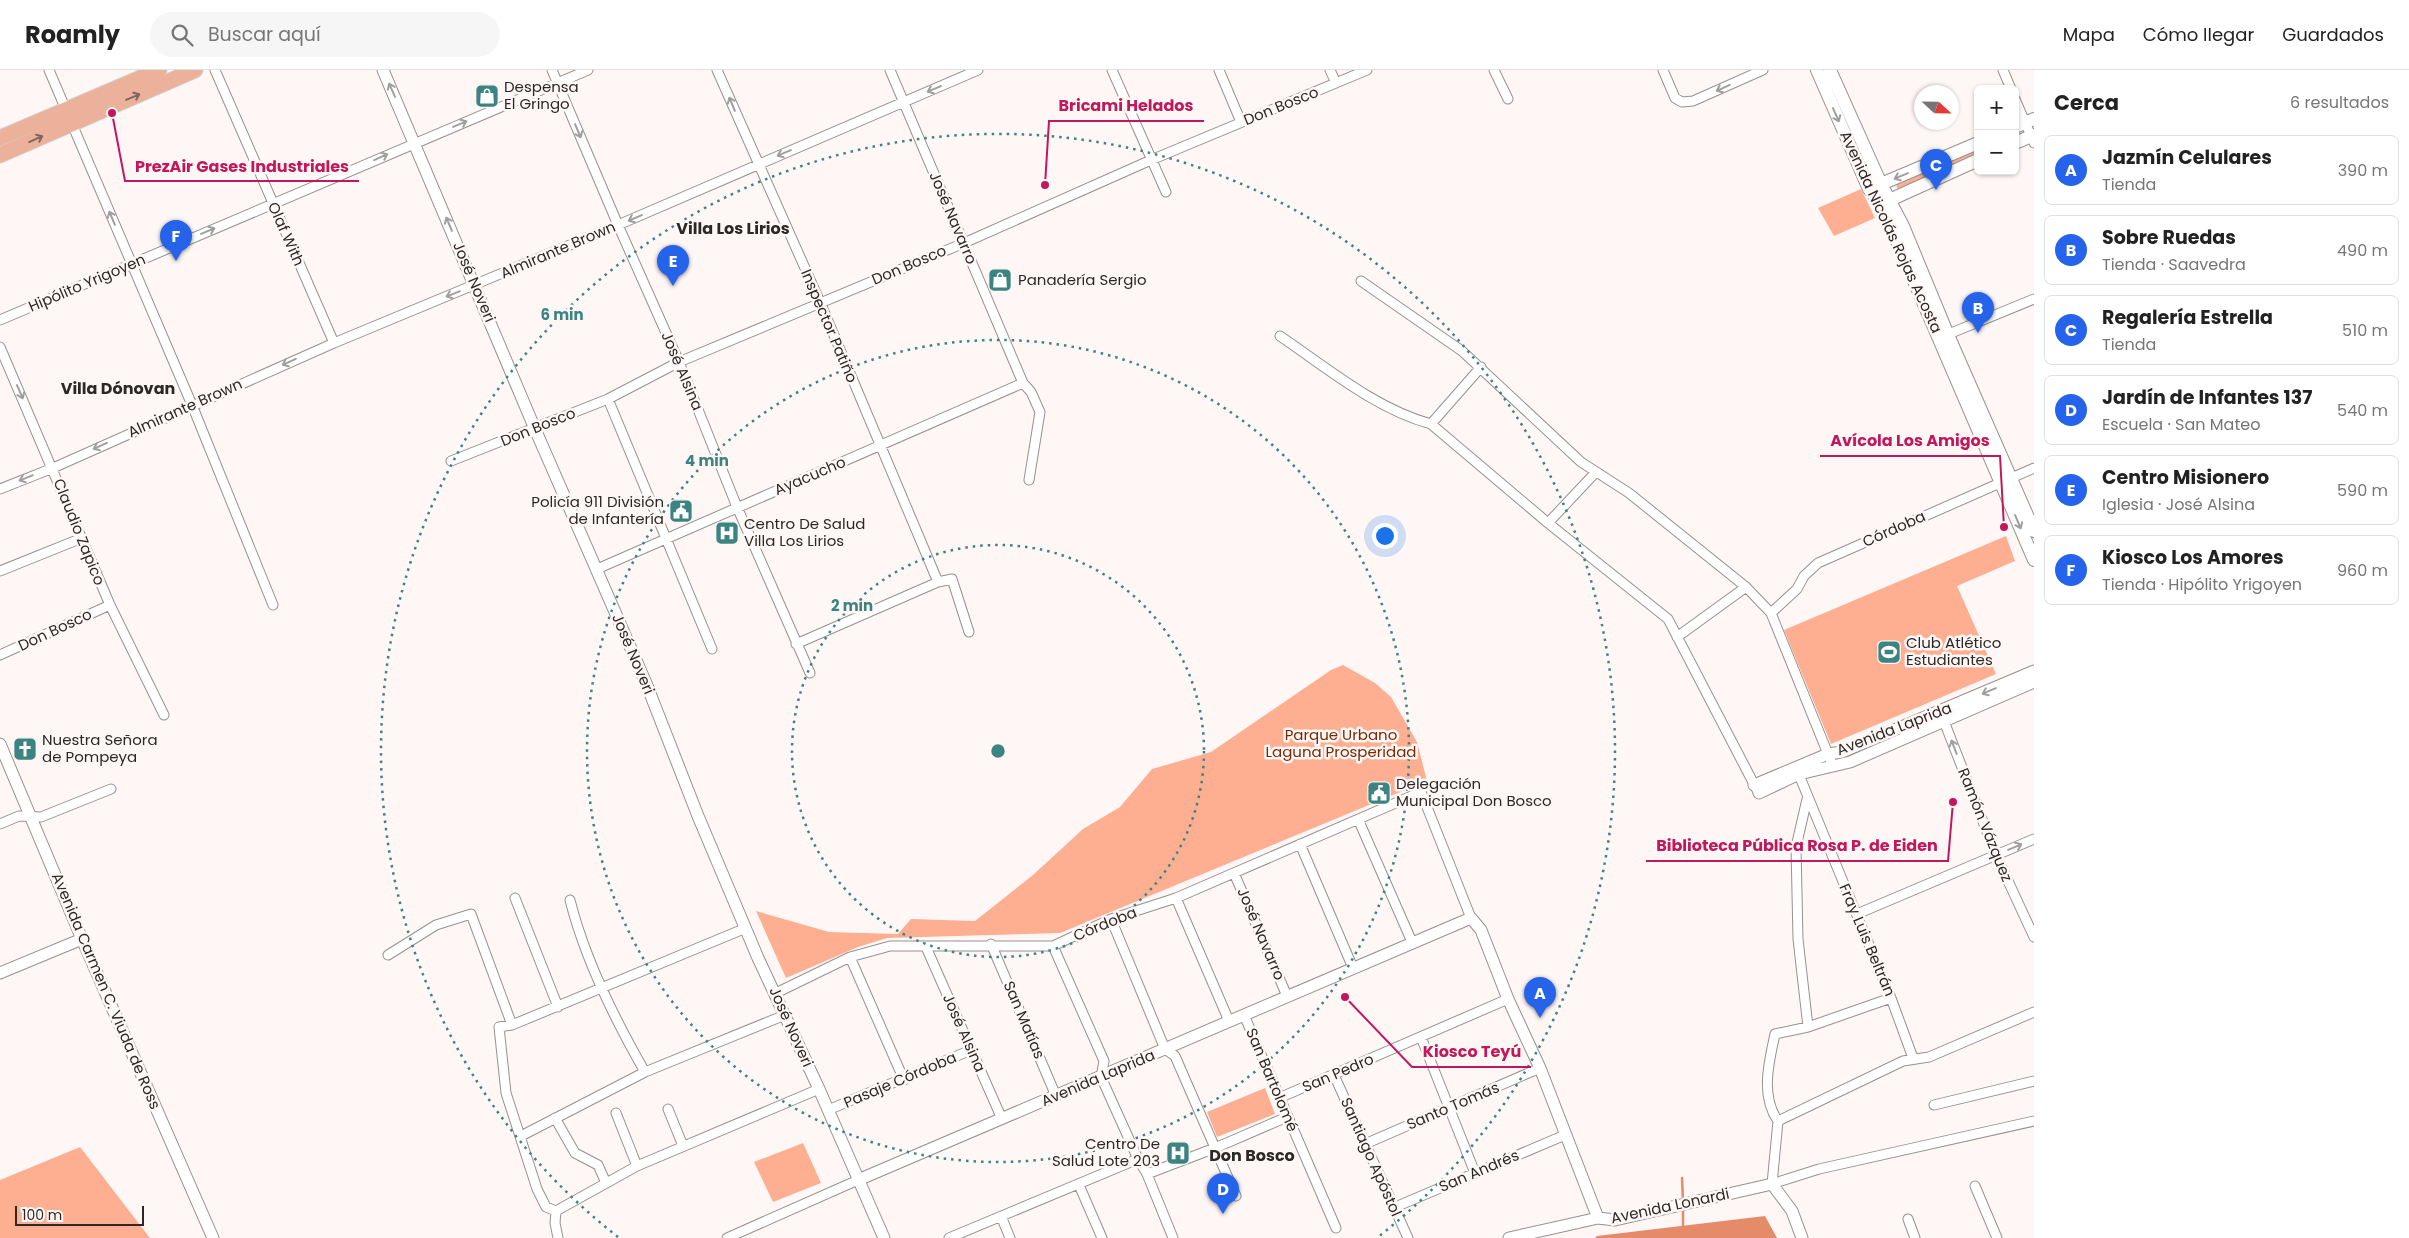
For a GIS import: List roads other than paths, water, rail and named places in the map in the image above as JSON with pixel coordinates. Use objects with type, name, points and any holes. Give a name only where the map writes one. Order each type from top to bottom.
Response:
[{"type":"main road","points":[[0,155],[158,70]]},
{"type":"main road","points":[[0,138],[69,117],[196,70]]},
{"type":"main road","name":"Avenida Nicolás Rojas Acosta","points":[[1817,70],[1875,187],[1886,202],[2006,480],[2034,560]]},
{"type":"main road","name":"Avenida Nicolás Rojas Acosta","points":[[1830,70],[1875,187]]},
{"type":"main road","points":[[2019,142],[2033,138]]},
{"type":"main road","points":[[1875,187],[1974,145]]},
{"type":"main road","points":[[1886,202],[1974,162]]},
{"type":"main road","name":"Avenida Nicolás Rojas Acosta","points":[[2006,480],[2034,531]]},
{"type":"street","points":[[49,70],[192,405],[273,605]]},
{"type":"street","name":"Olaf With","points":[[215,70],[272,205],[334,343]]},
{"type":"street","name":"José Noveri","points":[[383,70],[535,429],[646,683],[698,816],[746,928],[884,1238]]},
{"type":"street","name":"José Alsina","points":[[552,70],[679,362],[737,507],[810,673]]},
{"type":"street","name":"Hipólito Yrigoyen","points":[[0,320],[588,70]]},
{"type":"street","name":"Inspector Patiño","points":[[717,70],[820,302],[938,582]]},
{"type":"street","name":"José Navarro","points":[[890,70],[1023,383],[1031,392],[1040,412],[1029,480]]},
{"type":"street","name":"Almirante Brown","points":[[0,489],[53,468],[334,343],[618,225],[978,70]]},
{"type":"street","points":[[1112,70],[1166,192]]},
{"type":"street","points":[[1219,70],[1241,122]]},
{"type":"street","points":[[1330,70],[1336,83]]},
{"type":"street","name":"Don Bosco","points":[[451,461],[608,399],[679,362],[964,242],[1151,160],[1367,70]]},
{"type":"street","points":[[1494,70],[1508,99]]},
{"type":"street","points":[[1663,70],[1675,98],[1682,102],[1693,101],[1763,70]]},
{"type":"street","points":[[2003,70],[2009,85]]},
{"type":"street","points":[[2019,108],[2033,138]]},
{"type":"street","points":[[1361,281],[1462,351],[1581,462],[1629,493],[1746,586],[1771,612],[1830,759]]},
{"type":"street","points":[[1944,336],[2034,299]]},
{"type":"street","points":[[1280,336],[1375,400],[1410,418],[1431,424],[1548,523],[1668,619],[1756,789]]},
{"type":"street","name":"Claudio Zapico","points":[[0,347],[110,605],[164,715]]},
{"type":"street","points":[[1431,424],[1480,367]]},
{"type":"street","name":"Ayacucho","points":[[597,569],[1023,383]]},
{"type":"street","points":[[608,399],[712,649]]},
{"type":"street","name":"Córdoba","points":[[1771,612],[1797,588],[1804,576],[1818,563],[2034,468]]},
{"type":"street","points":[[1548,523],[1596,472]]},
{"type":"street","points":[[0,571],[82,538]]},
{"type":"street","points":[[796,644],[938,582],[952,579],[969,632]]},
{"type":"street","points":[[1677,636],[1746,586]]},
{"type":"street","name":"Don Bosco","points":[[0,655],[110,605]]},
{"type":"street","name":"Avenida Laprida","points":[[1756,789],[1830,759],[1850,762],[2034,671]]},
{"type":"street","name":"Avenida Laprida","points":[[1942,717],[2034,682]]},
{"type":"street","name":"Ramón Vázquez","points":[[1942,717],[1996,855],[2034,937]]},
{"type":"street","name":"Avenida Carmen C. Viuda de Ross","points":[[0,744],[82,939],[213,1238]]},
{"type":"street","name":"Fray Luis Beltrán","points":[[1797,771],[1891,998],[1913,1058]]},
{"type":"street","points":[[0,824],[19,816],[41,817],[111,789]]},
{"type":"street","name":"Córdoba","points":[[776,993],[850,957],[890,946],[926,947],[991,944],[1053,946],[1111,919],[1176,898],[1421,792],[1470,918]]},
{"type":"street","points":[[1807,799],[1796,847],[1798,939],[1808,1028]]},
{"type":"street","points":[[1358,818],[1412,942]]},
{"type":"street","points":[[1857,914],[2034,839]]},
{"type":"street","points":[[1300,844],[1353,968]]},
{"type":"street","name":"José Navarro","points":[[1234,873],[1287,996]]},
{"type":"street","points":[[515,898],[558,1007]]},
{"type":"street","name":"San Bartolomé","points":[[1176,898],[1229,1021]]},
{"type":"street","points":[[570,900],[576,924],[612,1014],[644,1072]]},
{"type":"street","points":[[388,955],[436,925],[471,914],[512,1025]]},
{"type":"street","points":[[1470,918],[1481,930],[1508,999],[1540,1068],[1598,1218]]},
{"type":"street","name":"Avenida Laprida","points":[[727,1238],[1470,918]]},
{"type":"street","points":[[1111,919],[1165,1049],[1175,1056],[1236,1196]]},
{"type":"street","points":[[556,1211],[546,1207],[537,1190],[506,1093],[499,1027],[512,1025],[603,989],[746,928]]},
{"type":"street","points":[[0,973],[82,939]]},
{"type":"street","name":"San Matías","points":[[991,944],[1056,1096]]},
{"type":"street","points":[[1053,946],[1104,1061],[1101,1077],[1138,1159],[1147,1174],[1173,1238]]},
{"type":"street","name":"José Alsina","points":[[926,947],[1002,1119]]},
{"type":"street","points":[[850,957],[904,1080]]},
{"type":"street","points":[[1802,1238],[1792,1211],[1772,1184],[1778,1121],[1772,1112],[1766,1074],[1775,1034],[1808,1028],[1891,998]]},
{"type":"street","name":"San Pedro","points":[[1279,1098],[1508,999]]},
{"type":"street","points":[[1778,1121],[1879,1072],[1913,1058],[1929,1057],[2034,1012]]},
{"type":"street","points":[[521,1136],[644,1072],[785,1015]]},
{"type":"street","name":"San Bartolomé","points":[[1244,1015],[1336,1228]]},
{"type":"street","points":[[1420,1037],[1476,1173]]},
{"type":"street","name":"Pasaje Córdoba","points":[[828,1110],[904,1080],[971,1050]]},
{"type":"street","name":"Santo Tomás","points":[[1365,1144],[1540,1068]]},
{"type":"street","name":"Santiago Apóstol","points":[[1334,1075],[1408,1238]]},
{"type":"street","points":[[1934,1105],[2034,1081]]},
{"type":"street","points":[[556,1211],[637,1166],[819,1089]]},
{"type":"street","points":[[668,1109],[684,1146]]},
{"type":"street","points":[[616,1114],[637,1166]]},
{"type":"street","points":[[1147,1174],[1215,1148],[1287,1117]]},
{"type":"street","points":[[555,1118],[575,1153],[598,1165],[606,1183]]},
{"type":"street","points":[[1772,1184],[1819,1170],[2034,1121]]},
{"type":"street","name":"San Andrés","points":[[1393,1208],[1565,1135]]},
{"type":"street","points":[[949,1238],[1138,1159]]},
{"type":"street","name":"Avenida Lonardi","points":[[1509,1238],[1598,1218],[1615,1220],[1772,1184]]},
{"type":"street","points":[[1079,1185],[1102,1238]]},
{"type":"street","points":[[1975,1186],[1997,1238]]},
{"type":"street","points":[[556,1211],[555,1223],[558,1238]]},
{"type":"street","points":[[1001,1216],[1010,1238]]},
{"type":"street","points":[[1908,1219],[1914,1238]]},
{"type":"waterway","points":[[1682,1178],[1683,1201]]},
{"type":"waterway","points":[[1683,1207],[1683,1226]]},
{"type":"place","name":"Despensa El Gringo","points":[[487,96]]},
{"type":"place","name":"PrezAir Gases Industriales","points":[[112,113]]},
{"type":"place","name":"Bricami Helados","points":[[1045,185]]},
{"type":"place","name":"Regalería Estrella","points":[[1936,190]]},
{"type":"place","name":"Kiosco Los Amores","points":[[176,261]]},
{"type":"place","name":"Panadería Sergio","points":[[1000,280]]},
{"type":"place","name":"Centro Misionero","points":[[673,286]]},
{"type":"place","name":"Sobre Ruedas","points":[[1978,333]]},
{"type":"place","name":"Policía 911 División de Infantería","points":[[681,511]]},
{"type":"place","name":"Avícola Los Amigos","points":[[2004,527]]},
{"type":"place","name":"Centro De Salud Villa Los Lirios","points":[[727,533]]},
{"type":"place","name":"Club Atlético Estudiantes","points":[[1889,652]]},
{"type":"place","name":"Nuestra Señora de Pompeya","points":[[25,749]]},
{"type":"place","name":"Delegación Municipal Don Bosco","points":[[1379,793]]},
{"type":"place","name":"Biblioteca Pública Rosa P. de Eiden","points":[[1953,802]]},
{"type":"place","name":"Kiosco Teyú","points":[[1345,997]]},
{"type":"place","name":"Jazmín Celulares","points":[[1540,1018]]},
{"type":"place","name":"Centro De Salud Lote 203","points":[[1178,1153]]},
{"type":"place","name":"Jardín de Infantes 137","points":[[1223,1214]]},
{"type":"district","name":"Villa Los Lirios","points":[[733,228]]},
{"type":"district","name":"Villa Dónovan","points":[[118,388]]},
{"type":"district","name":"Don Bosco","points":[[1252,1155]]},
{"type":"park label","name":"Parque Urbano Laguna Prosperidad","points":[[1341,744]]}]
